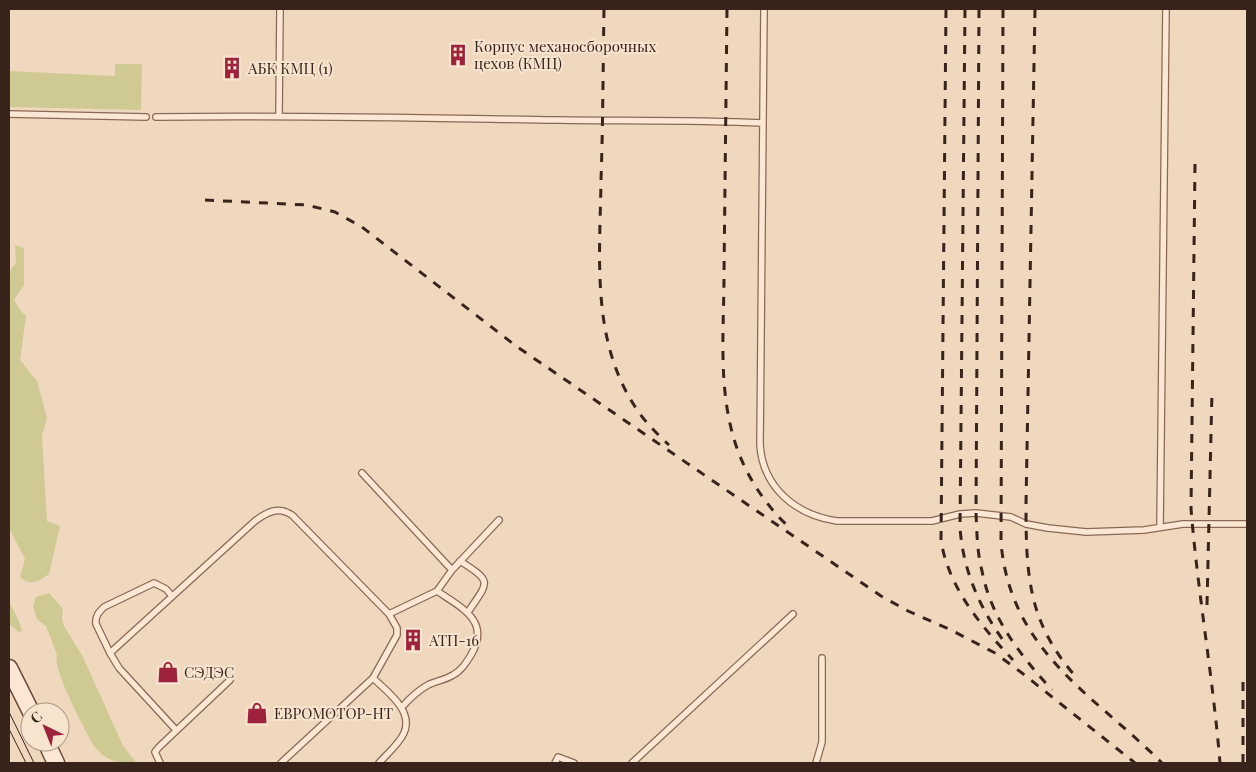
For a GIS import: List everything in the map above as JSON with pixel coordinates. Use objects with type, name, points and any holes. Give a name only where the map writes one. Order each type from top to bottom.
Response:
[{"type":"main road","points":[[9,668],[26,702]]},
{"type":"lane","points":[[279,115],[280,9]]},
{"type":"lane","points":[[764,9],[760,445],[763,465],[774,486],[783,496],[802,509],[826,519],[837,521],[932,521],[960,514],[976,513],[1011,517],[1026,524],[1048,528],[1086,532],[1144,530],[1183,524],[1247,524]]},
{"type":"lane","points":[[1160,527],[1166,9]]},
{"type":"lane","points":[[9,114],[146,117]]},
{"type":"lane","points":[[156,117],[279,115],[762,123]]},
{"type":"lane","points":[[362,472],[452,570]]},
{"type":"lane","points":[[110,652],[255,520],[273,510],[292,515],[389,614],[398,628],[397,635],[373,678],[281,763]]},
{"type":"lane","points":[[389,614],[437,591],[452,570],[500,520]]},
{"type":"lane","points":[[460,561],[480,574],[484,578],[485,583],[468,612]]},
{"type":"lane","points":[[172,596],[166,589],[154,583],[104,607],[100,611],[96,624],[119,668],[176,730]]},
{"type":"lane","points":[[402,707],[411,696],[420,690],[454,675],[462,668],[474,649],[477,640],[475,621],[468,612],[437,591]]},
{"type":"lane","points":[[632,763],[793,614]]},
{"type":"lane","points":[[816,763],[820,754],[822,734],[822,658]]},
{"type":"lane","points":[[373,678],[402,707],[406,723],[404,734],[378,763]]},
{"type":"lane","points":[[160,763],[155,752],[158,746],[230,680]]},
{"type":"lane","points":[[555,763],[558,757],[574,763]]},
{"type":"shaded area","points":[[115,64],[142,64],[141,110],[9,107],[9,71],[115,76]]},
{"type":"shaded area","points":[[15,245],[24,248],[24,285],[14,300],[26,316],[20,360],[37,381],[47,418],[42,436],[47,521],[60,526],[49,574],[35,582],[27,582],[20,577],[25,559],[9,528],[9,283],[11,269],[16,263]]},
{"type":"shaded area","points":[[49,593],[63,609],[62,618],[64,626],[83,657],[123,746],[136,762],[123,763],[105,757],[92,743],[82,724],[59,672],[57,655],[46,626],[37,619],[33,606],[36,597]]},
{"type":"shaded area","points":[[9,602],[22,630],[20,633],[9,624]]},
{"type":"tram line","points":[[9,712],[34,763]]},
{"type":"tram line","points":[[9,729],[26,763]]},
{"type":"railway","points":[[604,9],[600,238],[601,296],[604,324],[620,379],[641,416],[669,445]]},
{"type":"railway","points":[[727,9],[723,336],[726,398],[734,439],[743,464],[763,498],[790,528]]},
{"type":"railway","points":[[946,9],[941,540],[945,557],[958,590],[989,634],[1013,660]]},
{"type":"railway","points":[[965,9],[960,526],[964,556],[973,586],[986,614],[1003,640]]},
{"type":"railway","points":[[979,9],[976,513],[978,550],[986,588],[1000,620],[1018,649],[1052,690]]},
{"type":"railway","points":[[1003,9],[1001,543],[1008,581],[1021,614],[1038,642],[1059,668],[1162,763]]},
{"type":"railway","points":[[1035,9],[1026,504],[1027,549],[1032,594],[1041,622],[1056,651],[1076,677]]},
{"type":"railway","points":[[1195,164],[1191,509],[1220,763]]},
{"type":"railway","points":[[205,200],[307,205],[335,212],[362,227],[516,346],[881,596],[995,653],[1135,763]]},
{"type":"railway","points":[[1207,605],[1212,391]]},
{"type":"railway","points":[[1243,677],[1243,763]]},
{"type":"place","name":"Корпус механосборочных цехов (КМЦ)","points":[[458,55]]},
{"type":"place","name":"АБК КМЦ (1)","points":[[232,68]]},
{"type":"place","name":"АТП-16","points":[[413,640]]},
{"type":"place","name":"СЭДЭС","points":[[168,672]]},
{"type":"place","name":"ЕВРОМОТОР-НТ","points":[[257,713]]}]
